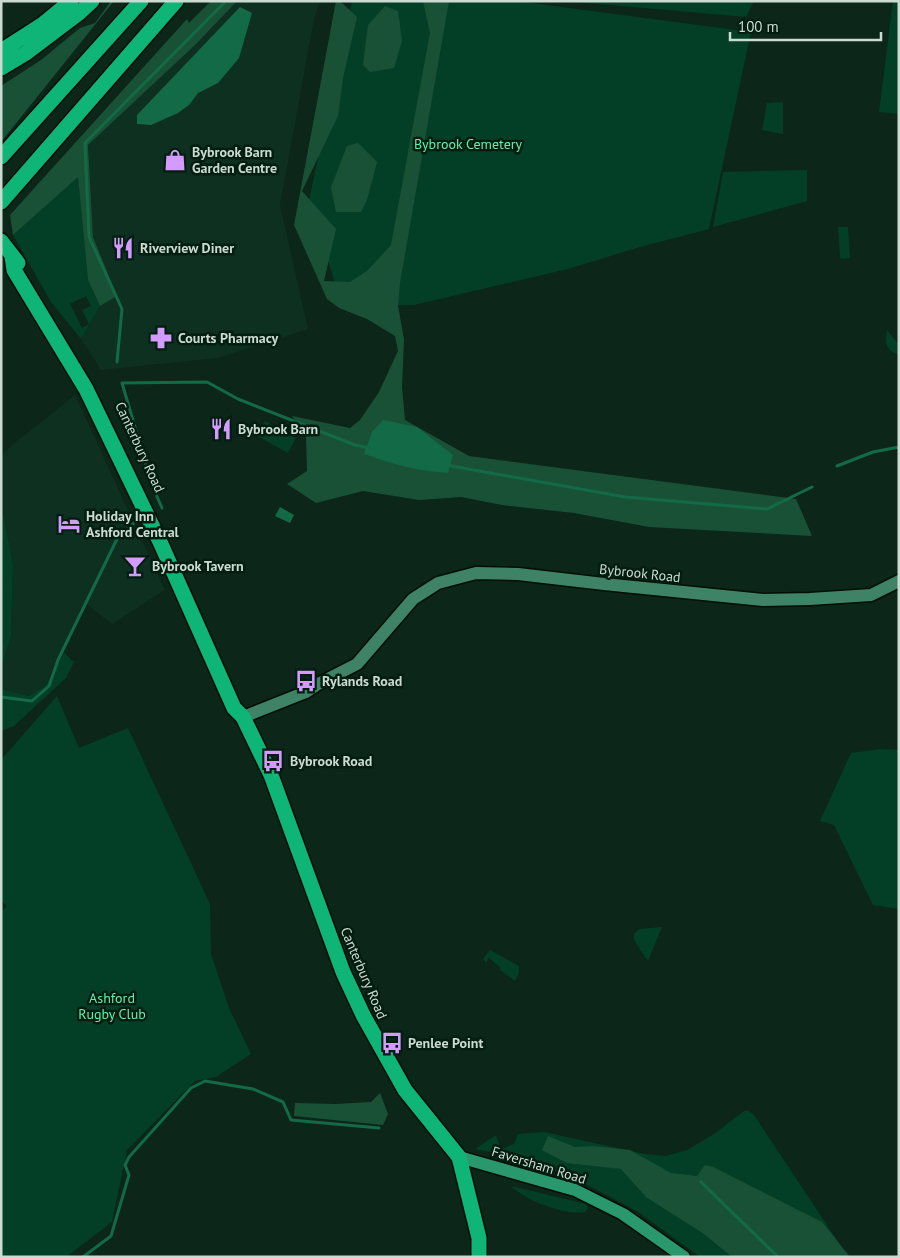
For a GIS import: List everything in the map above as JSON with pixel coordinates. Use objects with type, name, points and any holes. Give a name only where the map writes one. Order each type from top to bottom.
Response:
[{"type":"highway","points":[[1,51],[42,24],[71,1]]},
{"type":"highway","points":[[1,68],[34,47],[92,1]]},
{"type":"highway","points":[[1,157],[141,1]]},
{"type":"highway","points":[[1,202],[176,1]]},
{"type":"highway","name":"Canterbury Road","points":[[1,241],[21,266],[67,341],[108,415],[127,461],[168,541],[239,696],[243,718],[272,775],[343,972],[363,1016],[405,1090],[459,1157],[479,1238],[479,1257]]},
{"type":"main road","name":"Faversham Road","points":[[459,1157],[575,1190],[623,1214],[684,1257]]},
{"type":"street","name":"Bybrook Road","points":[[243,718],[306,692],[358,664],[413,599],[438,583],[476,573],[518,574],[763,600],[871,595],[899,581]]},
{"type":"shaded area","points":[[111,1],[114,1],[1,142],[1,86],[41,60],[80,28],[95,23]]},
{"type":"shaded area","points":[[211,1],[237,1],[195,45],[88,145],[93,237],[117,296],[100,306],[88,280],[78,177],[13,235],[10,215],[187,19],[189,23]]},
{"type":"shaded area","points":[[237,1],[320,1],[314,19],[280,205],[308,329],[218,358],[101,370],[81,339],[100,306],[117,296],[93,237],[88,145]]},
{"type":"shaded area","points":[[336,1],[340,1],[357,17],[343,78],[338,116],[302,191],[336,229],[324,281],[350,282],[367,271],[391,245],[430,33],[423,1],[449,1],[400,283],[398,306],[404,339],[402,387],[405,420],[469,456],[796,499],[812,536],[649,527],[574,513],[502,505],[461,497],[419,500],[363,491],[316,503],[287,484],[307,471],[306,436],[292,416],[350,428],[360,420],[379,392],[398,351],[395,336],[367,319],[339,308],[327,299],[294,225]]},
{"type":"shaded area","points":[[385,6],[398,11],[402,41],[394,68],[370,72],[363,65],[368,25]]},
{"type":"shaded area","points":[[240,7],[252,13],[239,58],[218,83],[198,93],[189,105],[178,113],[151,125],[137,124],[137,115]]},
{"type":"shaded area","points":[[358,143],[377,162],[367,200],[361,212],[336,212],[331,187],[347,146]]},
{"type":"shaded area","points":[[75,395],[165,590],[112,624],[84,602],[46,685],[29,696],[1,689],[1,669],[11,636],[13,564],[1,503],[1,457],[12,445]]},
{"type":"shaded area","points":[[383,420],[417,427],[453,455],[448,473],[426,471],[364,454],[372,432]]},
{"type":"shaded area","points":[[280,507],[294,515],[290,523],[275,516]]},
{"type":"shaded area","points":[[380,1093],[388,1114],[383,1125],[294,1116],[295,1103],[335,1104],[371,1102]]},
{"type":"shaded area","points":[[548,1136],[575,1147],[593,1146],[630,1150],[671,1173],[697,1176],[705,1165],[713,1167],[822,1222],[850,1257],[732,1257],[704,1234],[646,1197],[621,1169],[567,1163],[542,1150]]},
{"type":"green space","name":"Bybrook Cemetery","points":[[352,1],[516,1],[751,32],[709,229],[640,247],[568,269],[414,305],[342,306],[309,200]]},
{"type":"green space","points":[[565,1],[754,1],[746,17]]},
{"type":"green space","points":[[893,1],[899,1],[899,114],[879,112]]},
{"type":"green space","points":[[783,102],[783,134],[762,130],[767,103]]},
{"type":"green space","points":[[807,170],[807,201],[713,227],[723,172]]},
{"type":"green space","points":[[78,176],[88,280],[100,306],[81,339],[51,302],[13,235]],"holes":[[[86,296],[91,306],[82,310],[89,324],[82,328],[70,304]]]},
{"type":"green space","points":[[838,227],[848,227],[850,258],[841,259],[840,257]]},
{"type":"green space","points":[[887,330],[899,345],[899,354],[891,351],[887,345]]},
{"type":"green space","points":[[265,421],[296,438],[288,453],[257,436]]},
{"type":"green space","points":[[1,503],[13,564],[11,636],[1,669]]},
{"type":"green space","points":[[64,653],[74,662],[66,678],[14,726],[1,731],[1,689],[29,696],[46,685]]},
{"type":"green space","name":"Ashford Rugby Club","points":[[57,696],[79,748],[128,728],[210,904],[211,954],[229,1008],[251,1054],[216,1077],[195,1081],[127,1150],[112,1222],[66,1257],[1,1257],[1,912],[7,906],[1,901],[1,760]]},
{"type":"green space","points":[[881,749],[899,750],[899,909],[873,905],[834,825],[820,821],[851,753]]},
{"type":"green space","points":[[662,927],[648,961],[634,940],[634,934],[639,929]]},
{"type":"green space","points":[[490,950],[519,966],[519,973],[515,981],[500,970],[501,968],[489,958],[486,962],[483,959]]},
{"type":"green space","points":[[744,1111],[749,1111],[754,1115],[848,1257],[700,1257],[637,1211],[565,1173],[514,1157],[475,1149],[496,1135],[501,1149],[514,1144],[518,1134],[544,1132],[645,1154],[666,1156],[687,1150],[714,1134]]},
{"type":"green space","points":[[511,1186],[586,1204],[588,1208],[585,1212],[577,1213],[556,1209],[526,1197]]},
{"type":"waterway","points":[[117,362],[122,309],[89,237],[85,143],[226,1]]},
{"type":"waterway","points":[[162,508],[152,485],[122,383],[207,382],[238,399],[355,445],[369,448]]},
{"type":"waterway","points":[[837,466],[873,452],[899,447]]},
{"type":"waterway","points":[[446,465],[625,497],[767,509],[812,487]]},
{"type":"waterway","points":[[1,697],[32,701],[49,686],[58,660],[118,537],[137,520]]},
{"type":"waterway","points":[[83,1257],[111,1236],[129,1175],[125,1165],[129,1157],[191,1088],[205,1081],[253,1089],[283,1102],[291,1120],[379,1128]]},
{"type":"waterway","points":[[701,1182],[778,1257]]},
{"type":"place","name":"Bybrook Barn Garden Centre","points":[[175,160]]},
{"type":"place","name":"Riverview Diner","points":[[123,248]]},
{"type":"place","name":"Courts Pharmacy","points":[[161,338]]},
{"type":"place","name":"Bybrook Barn","points":[[221,429]]},
{"type":"place","name":"Holiday Inn Ashford Central","points":[[69,524]]},
{"type":"place","name":"Bybrook Tavern","points":[[135,566]]},
{"type":"place","name":"Rylands Road","points":[[306,681]]},
{"type":"place","name":"Bybrook Road","points":[[273,761]]},
{"type":"place","name":"Penlee Point","points":[[392,1043]]}]
